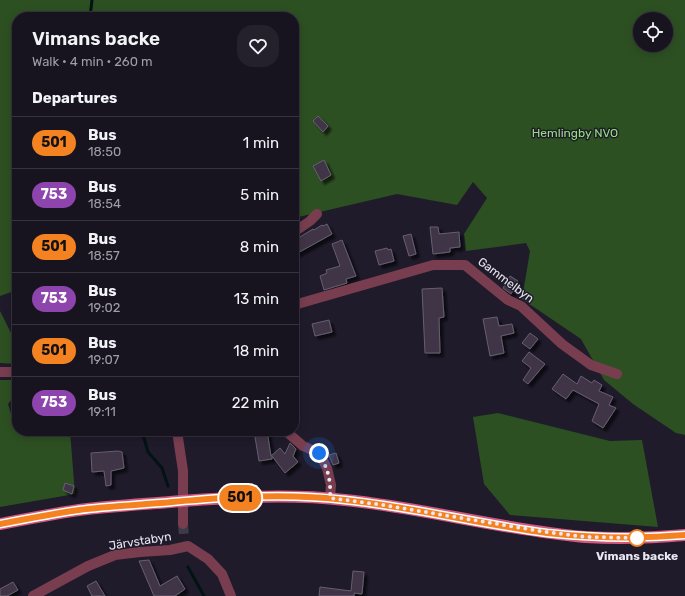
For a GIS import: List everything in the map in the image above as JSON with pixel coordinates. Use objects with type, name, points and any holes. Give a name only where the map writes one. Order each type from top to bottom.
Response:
[{"type":"main road","points":[[0,524],[79,510],[183,501],[296,496],[330,498],[383,505],[499,525],[573,535],[636,538],[685,535]]},
{"type":"street","points":[[299,229],[317,214]]},
{"type":"street","name":"Gammelbyn","points":[[299,303],[432,265],[465,265],[508,300],[521,306],[562,344],[591,365],[617,374]]},
{"type":"street","points":[[0,372],[12,372]]},
{"type":"street","points":[[178,436],[182,471],[183,524]]},
{"type":"street","points":[[292,436],[303,446],[319,453],[327,468],[331,485],[330,498]]},
{"type":"street","name":"Järvstabyn","points":[[33,596],[88,566],[115,555],[170,550],[186,541],[208,559],[222,574],[231,596]]},
{"type":"green space","name":"Hemlingby NVO","points":[[0,0],[685,0],[685,435],[676,433],[633,404],[604,380],[581,339],[522,299],[530,251],[526,243],[466,251],[464,234],[487,198],[473,182],[457,205],[397,194],[299,217],[299,12],[12,12],[12,292],[0,296]]},
{"type":"green space","points":[[0,311],[12,335],[12,364],[0,363]]},
{"type":"green space","points":[[0,380],[12,380],[12,399],[8,404],[12,417],[12,436],[70,436],[75,494],[0,507]]},
{"type":"green space","points":[[498,413],[610,441],[642,440],[658,527],[510,515],[484,484],[473,417]]},
{"type":"building","points":[[318,116],[328,126],[323,132],[313,121]]},
{"type":"building","points":[[324,160],[331,175],[321,181],[313,166]]},
{"type":"building","points":[[327,224],[332,234],[299,252],[299,238],[313,229],[314,230],[322,225]]},
{"type":"building","points":[[430,227],[438,227],[439,234],[459,232],[460,247],[450,248],[450,252],[433,254]]},
{"type":"building","points":[[411,234],[416,254],[409,256],[403,236]]},
{"type":"building","points":[[342,240],[356,276],[346,279],[347,283],[324,290],[320,276],[327,273],[326,270],[340,266],[332,244]]},
{"type":"building","points":[[387,248],[388,250],[391,249],[394,261],[379,265],[375,251]]},
{"type":"building","points":[[510,276],[518,281],[511,294],[503,288]]},
{"type":"building","points":[[442,288],[444,317],[439,318],[440,353],[425,353],[422,289]]},
{"type":"building","points":[[497,317],[499,326],[512,324],[514,333],[501,336],[504,353],[490,356],[483,319]]},
{"type":"building","points":[[329,320],[332,332],[315,336],[312,324]]},
{"type":"building","points":[[530,333],[538,339],[530,349],[522,343]]},
{"type":"building","points":[[529,352],[545,364],[528,384],[523,380],[531,368],[522,361]]},
{"type":"building","points":[[563,374],[577,384],[581,376],[592,383],[594,380],[602,385],[599,391],[613,397],[609,405],[616,408],[603,428],[592,421],[599,404],[573,390],[566,399],[552,389]]},
{"type":"building","points":[[255,436],[268,436],[271,456],[280,448],[285,454],[290,443],[296,449],[293,456],[298,462],[285,473],[272,456],[272,459],[259,461]]},
{"type":"building","points":[[122,452],[124,468],[111,471],[111,485],[106,486],[104,471],[92,472],[91,453]]},
{"type":"building","points":[[336,453],[339,463],[333,465],[329,455]]},
{"type":"building","points":[[65,483],[74,486],[72,494],[63,490]]},
{"type":"building","points":[[149,560],[160,586],[177,576],[185,589],[175,596],[154,596],[139,561]]},
{"type":"building","points":[[353,571],[364,572],[362,594],[354,593],[354,596],[319,596],[320,587],[351,591]]},
{"type":"building","points":[[96,581],[105,596],[92,596],[87,586]]},
{"type":"building","points":[[13,582],[18,590],[7,596],[0,596],[0,589]]},
{"type":"waterway","points":[[91,12],[92,0]]},
{"type":"waterway","points":[[143,436],[148,452],[162,468],[168,486]]},
{"type":"waterway","points":[[188,567],[204,596]]},
{"type":"tunnel","points":[[183,524],[184,537]]},
{"type":"bus line","name":"501","points":[[0,524],[79,510],[204,499],[296,496],[383,505],[483,523],[586,537],[646,538],[685,535]]},
{"type":"place","name":"Vimans backe","points":[[637,538]]},
{"type":"route","points":[[319,453],[327,468],[331,485],[330,498],[383,505],[483,523],[546,532],[586,537],[637,538]]}]
